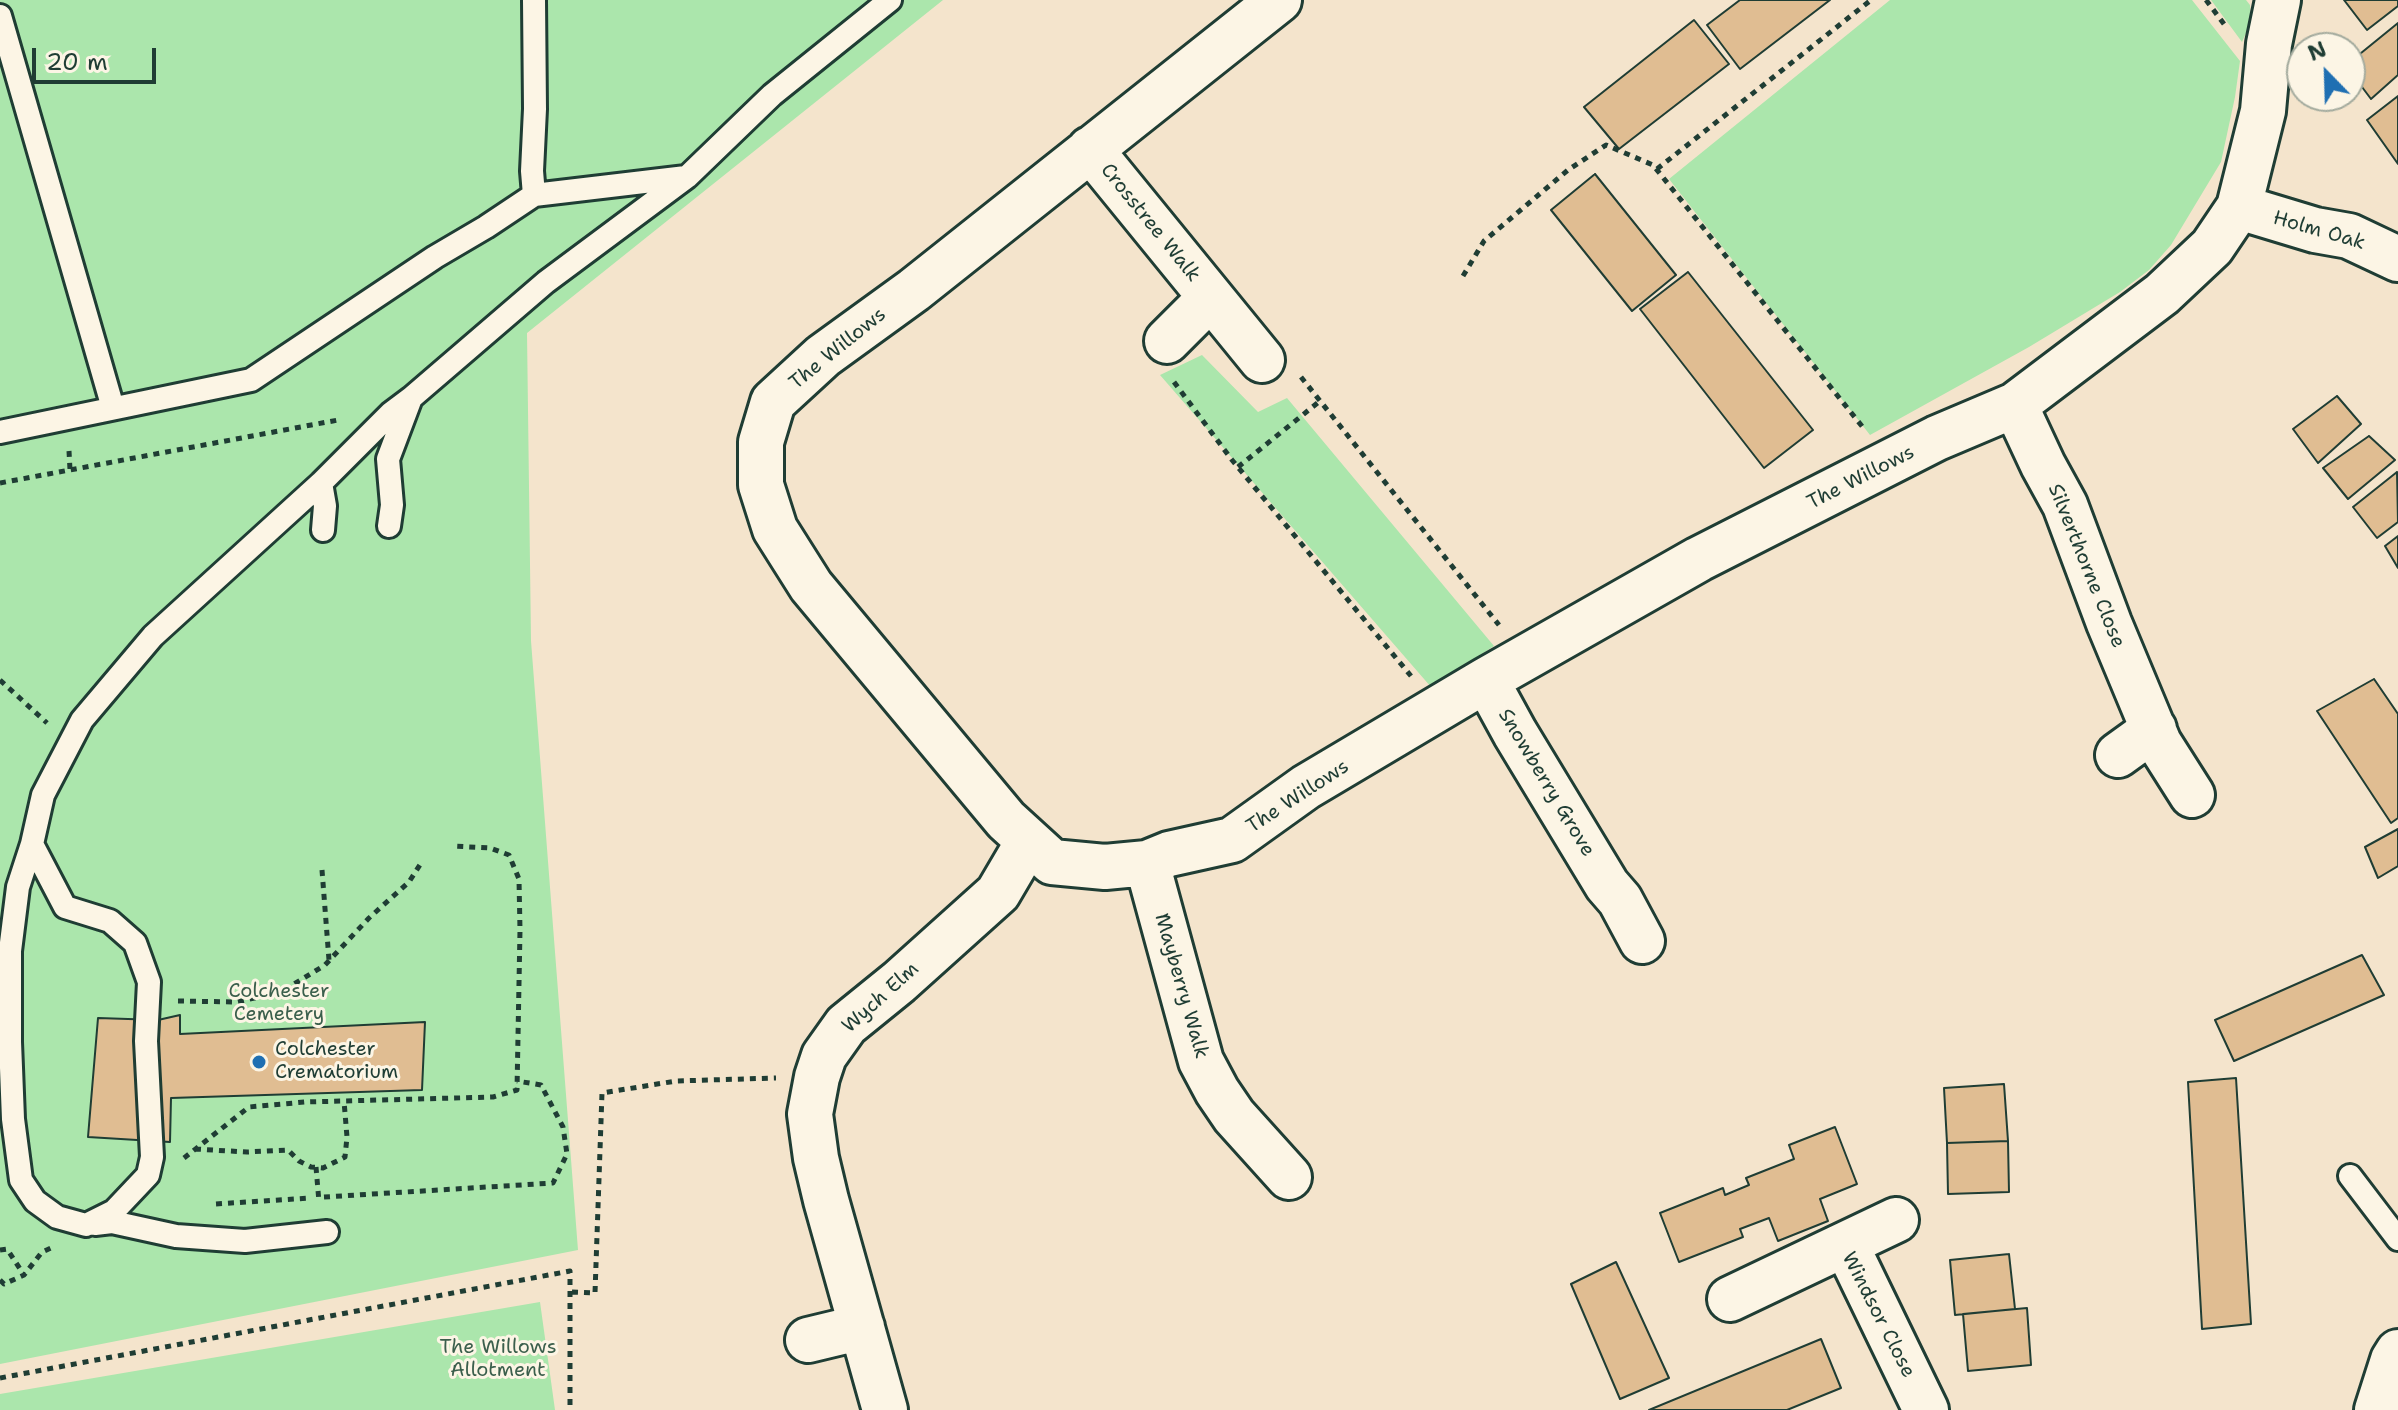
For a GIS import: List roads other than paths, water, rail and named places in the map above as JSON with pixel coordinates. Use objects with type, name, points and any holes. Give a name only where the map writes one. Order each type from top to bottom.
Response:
[{"type":"street","name":"The Willows","points":[[1279,0],[914,290],[823,356],[773,402],[761,442],[761,485],[775,529],[811,586],[1006,820],[1052,862],[1105,867],[1147,863],[1169,854],[1232,840],[1306,787],[1699,559],[1937,438],[2015,405],[2162,294],[2212,247],[2239,207],[2263,111],[2269,44],[2278,0]]},
{"type":"street","name":"Crosstree Walk","points":[[1090,149],[1262,360]]},
{"type":"street","name":"Holm Oak","points":[[2239,207],[2315,230],[2349,236],[2398,259]]},
{"type":"street","name":"Crosstree Walk","points":[[1167,341],[1210,298]]},
{"type":"street","name":"Silverthorne Close","points":[[2015,405],[2065,505],[2109,623],[2159,743],[2192,795]]},
{"type":"street","name":"Snowberry Grove","points":[[1486,680],[1515,733],[1626,878],[1620,900],[1642,941]]},
{"type":"street","points":[[2118,755],[2154,729]]},
{"type":"street","name":"Wych Elm","points":[[885,1410],[816,1158],[810,1114],[817,1077],[824,1056],[846,1025],[998,893],[1028,842]]},
{"type":"street","name":"Mayberry Walk","points":[[1147,863],[1201,1061],[1234,1116],[1289,1177]]},
{"type":"street","points":[[1846,1245],[1896,1220]]},
{"type":"street","name":"Windsor Close","points":[[1730,1299],[1846,1245],[1926,1410]]},
{"type":"street","points":[[808,1340],[862,1327]]},
{"type":"street","points":[[2377,1410],[2398,1352]]},
{"type":"lane","points":[[534,0],[534,195]]},
{"type":"lane","points":[[327,1232],[245,1241],[176,1236],[112,1222],[86,1225],[57,1217],[35,1201],[21,1180],[13,1119],[10,951],[18,887],[43,795],[82,720],[153,636],[321,483],[391,413],[546,282],[687,177],[772,95],[890,0]]},
{"type":"lane","points":[[0,16],[113,408]]},
{"type":"lane","points":[[0,432],[251,380],[534,195],[687,177]]},
{"type":"lane","points":[[389,526],[392,505],[388,459],[411,398]]},
{"type":"lane","points":[[321,483],[325,506],[323,530]]},
{"type":"lane","points":[[32,844],[65,907],[110,921],[135,943],[149,982],[146,1041],[152,1157],[148,1175],[114,1211],[86,1225]]},
{"type":"lane","points":[[2350,1176],[2398,1239]]},
{"type":"place","name":"Colchester Crematorium","points":[[259,1062]]},
{"type":"park label","name":"Colchester Cemetery","points":[[279,1004]]},
{"type":"park label","name":"The Willows Allotment","points":[[498,1360]]}]
